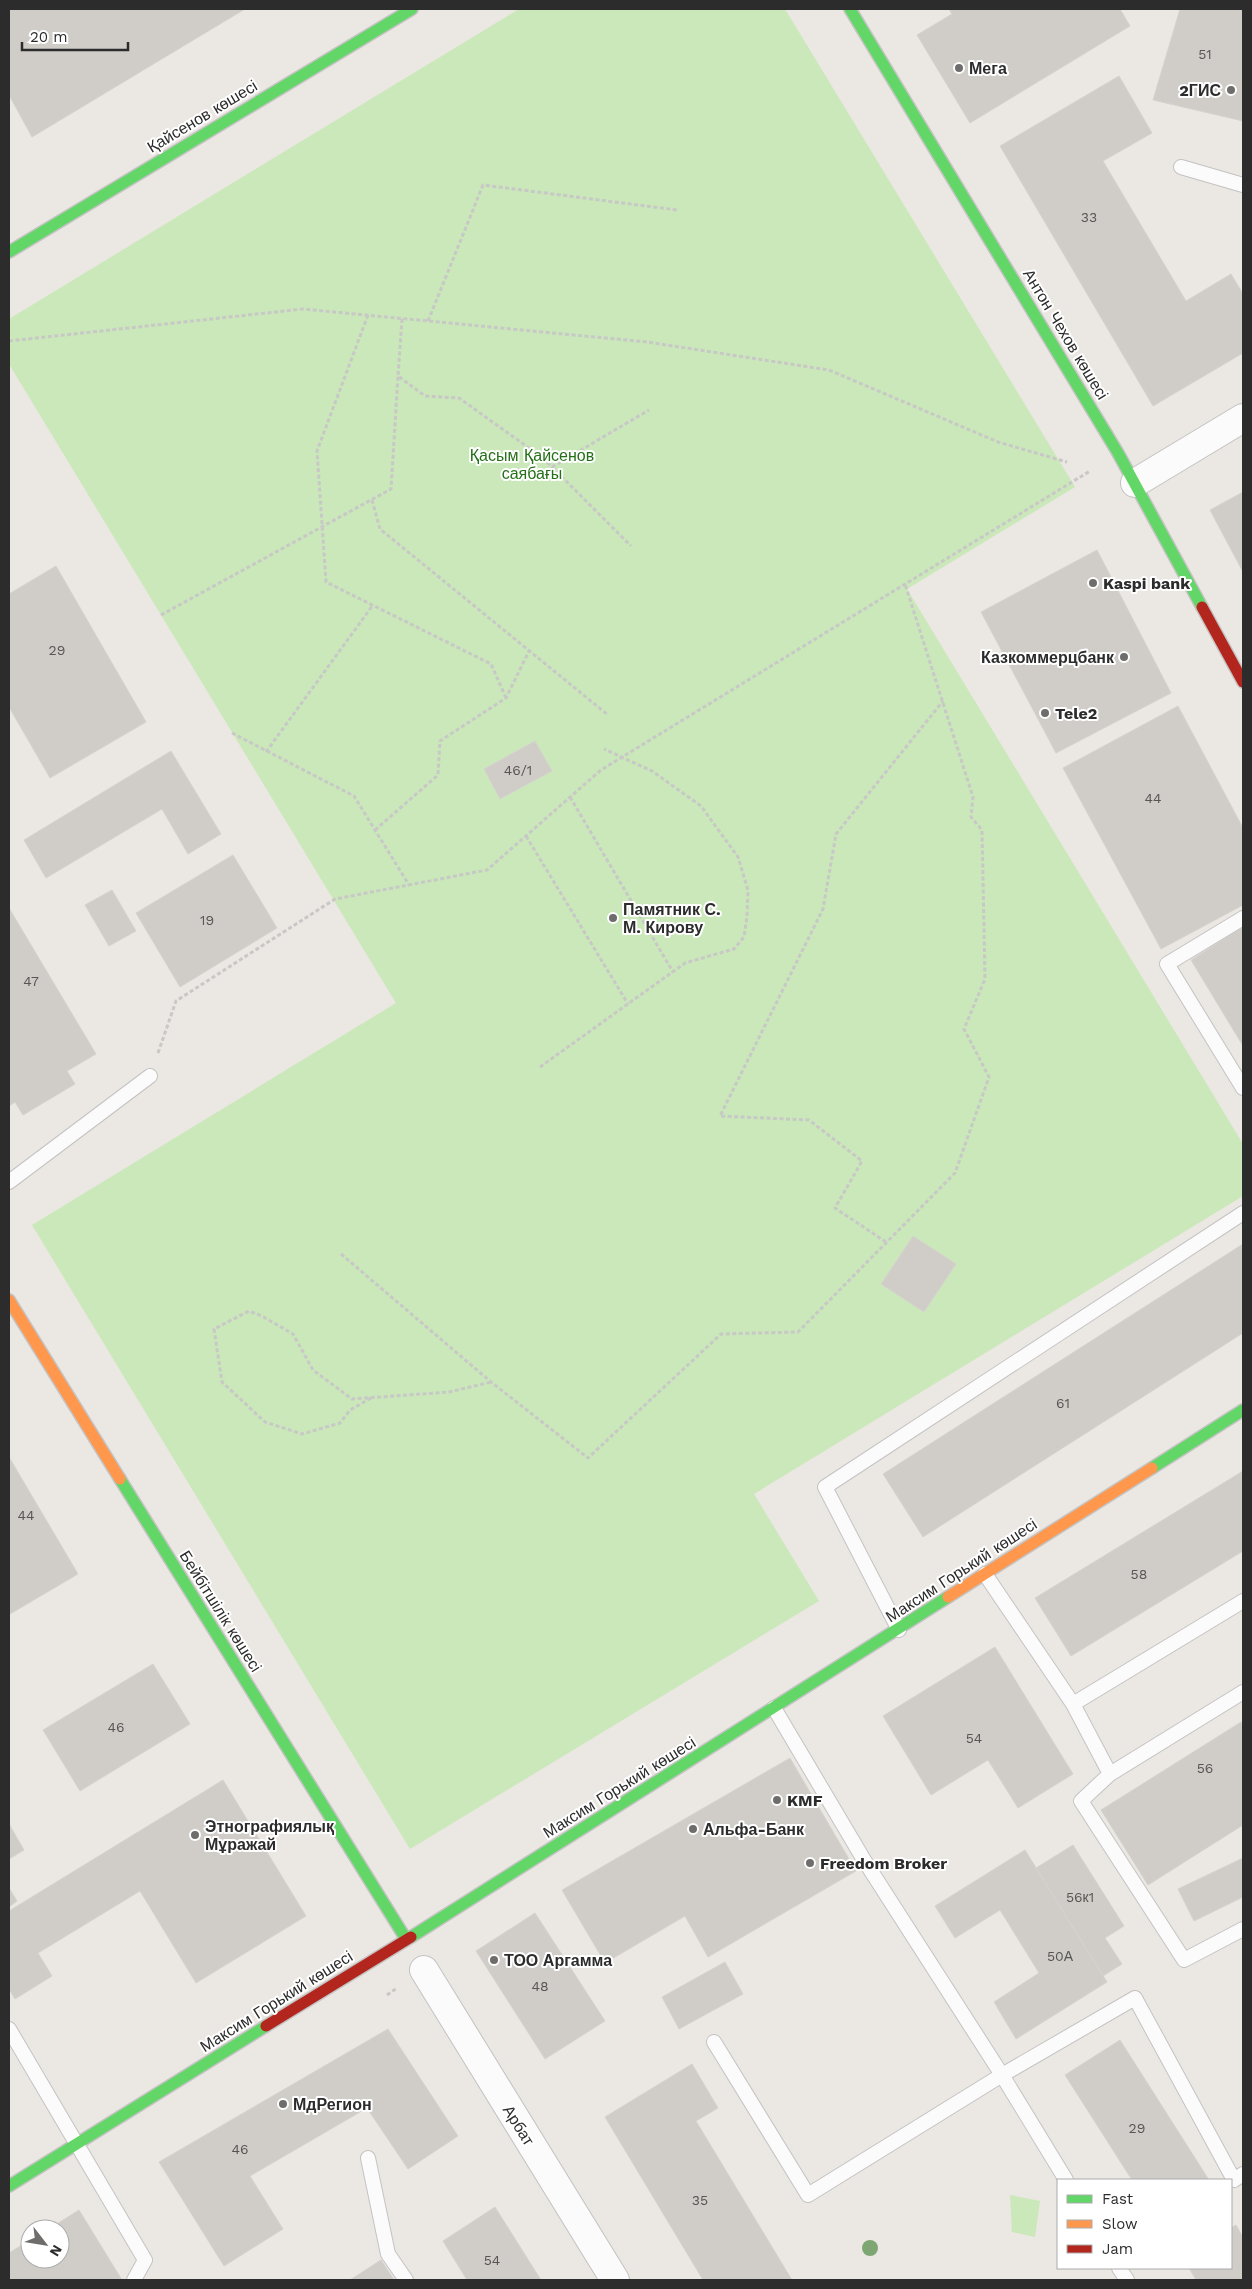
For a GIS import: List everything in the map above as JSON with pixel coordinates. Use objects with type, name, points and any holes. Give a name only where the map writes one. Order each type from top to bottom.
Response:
[{"type":"street","name":"Қайсенов көшесі","points":[[9,252],[409,9]]},
{"type":"street","name":"Антон Чехов көшесі","points":[[850,9],[1118,453],[1243,682]]},
{"type":"street","points":[[1135,483],[1243,418]]},
{"type":"street","name":"Бейбітшілік көшесі","points":[[9,1300],[406,1940]]},
{"type":"street","name":"Максим Горький көшесі","points":[[9,2186],[406,1940],[899,1630],[1243,1410]]},
{"type":"street","name":"Арбат","points":[[424,1970],[615,2280]]},
{"type":"lane","points":[[1181,167],[1243,185]]},
{"type":"lane","points":[[1243,918],[1167,964],[1243,1088]]},
{"type":"lane","points":[[9,1182],[150,1076]]},
{"type":"lane","points":[[899,1630],[825,1488],[1243,1213]]},
{"type":"lane","points":[[985,1574],[1073,1704],[1110,1774]]},
{"type":"lane","points":[[1073,1704],[1243,1601]]},
{"type":"lane","points":[[1243,1692],[1110,1774],[1081,1801],[1184,1960],[1243,1929]]},
{"type":"lane","points":[[774,1708],[864,1860],[1002,2075],[1065,2179]]},
{"type":"lane","points":[[714,2042],[808,2194],[1002,2075],[1135,1998],[1234,2180],[1243,2174]]},
{"type":"lane","points":[[9,2029],[145,2260],[134,2280]]},
{"type":"lane","points":[[368,2158],[388,2254],[406,2280]]},
{"type":"lane","points":[[1120,2269],[1127,2280]]},
{"type":"path","points":[[428,321],[483,185],[677,210]]},
{"type":"path","points":[[9,341],[303,309],[657,344],[829,370],[998,442],[1066,462]]},
{"type":"path","points":[[368,315],[317,451],[326,582],[491,664],[506,698]]},
{"type":"path","points":[[161,614],[391,489],[402,319]]},
{"type":"path","points":[[398,376],[425,396],[460,398],[543,458],[631,546]]},
{"type":"path","points":[[552,467],[649,410]]},
{"type":"path","points":[[150,1076],[176,1001],[335,899],[487,870],[601,770],[1118,453]]},
{"type":"path","points":[[372,500],[380,529],[608,715]]},
{"type":"path","points":[[341,1254],[492,1382],[588,1458],[722,1334],[798,1332],[955,1173],[989,1077],[964,1029],[985,979],[982,830],[971,817],[973,797],[904,584]]},
{"type":"path","points":[[266,752],[373,605]]},
{"type":"path","points":[[375,830],[438,775],[440,741],[506,698],[529,651]]},
{"type":"path","points":[[886,1242],[834,1208],[862,1161],[809,1120],[720,1116],[823,909],[836,834],[942,701]]},
{"type":"path","points":[[232,733],[354,796],[409,885]]},
{"type":"path","points":[[540,1067],[685,963],[734,949],[744,937],[748,890],[738,857],[701,806],[652,771],[604,749]]},
{"type":"path","points":[[570,798],[673,972]]},
{"type":"path","points":[[526,836],[628,1004]]},
{"type":"path","points":[[371,1398],[350,1410],[340,1423],[302,1434],[265,1422],[222,1382],[214,1329],[248,1311],[262,1316],[293,1334],[313,1370],[352,1398],[449,1392],[492,1382]]},
{"type":"green space","name":"Қасым Қайсенов саябағы","points":[[519,9],[785,9],[1075,487],[907,589],[1243,1144],[1243,1196],[754,1494],[819,1601],[410,1849],[32,1225],[396,1003],[9,364],[9,319]]},
{"type":"green space","points":[[1010,2195],[1040,2201],[1035,2237],[1012,2232]]},
{"type":"building","points":[[9,9],[245,9],[32,137],[9,95]]},
{"type":"building","points":[[949,9],[1120,9],[1130,26],[970,123],[917,35],[952,14]]},
{"type":"building","points":[[1180,9],[1243,9],[1243,121],[1153,100]]},
{"type":"building","points":[[1119,76],[1152,133],[1103,161],[1186,301],[1231,274],[1243,294],[1243,353],[1153,406],[1000,146]]},
{"type":"building","points":[[1243,492],[1243,572],[1210,510]]},
{"type":"building","points":[[1097,550],[1171,693],[1056,753],[981,612]]},
{"type":"building","points":[[56,566],[146,722],[50,778],[9,707],[9,594]]},
{"type":"building","points":[[1178,706],[1243,828],[1243,905],[1161,949],[1063,768]]},
{"type":"building","points":[[535,741],[552,771],[500,799],[484,769]]},
{"type":"building","points":[[171,751],[221,834],[188,854],[162,809],[46,878],[24,840]]},
{"type":"building","points":[[233,855],[277,928],[180,987],[136,913]]},
{"type":"building","points":[[112,890],[136,931],[109,946],[85,905]]},
{"type":"building","points":[[9,908],[96,1054],[67,1071],[75,1084],[23,1115],[15,1102],[9,1106]]},
{"type":"building","points":[[1243,927],[1243,1046],[1191,960]]},
{"type":"building","points":[[913,1236],[956,1264],[924,1312],[881,1284]]},
{"type":"building","points":[[1243,1244],[1243,1333],[923,1537],[883,1474]]},
{"type":"building","points":[[9,1457],[78,1574],[10,1614],[9,1612]]},
{"type":"building","points":[[1243,1471],[1243,1551],[1071,1656],[1035,1598]]},
{"type":"building","points":[[995,1647],[1073,1774],[1018,1808],[988,1760],[931,1795],[883,1716]]},
{"type":"building","points":[[153,1664],[190,1724],[80,1791],[43,1730]]},
{"type":"building","points":[[1241,1722],[1243,1727],[1243,1825],[1148,1885],[1101,1810]]},
{"type":"building","points":[[790,1758],[856,1871],[708,1957],[685,1916],[605,1963],[562,1890]]},
{"type":"building","name":"Этнографиялық Мұражай","points":[[223,1780],[306,1916],[196,1983],[140,1891],[38,1953],[52,1976],[15,1999],[9,1989],[9,1911]]},
{"type":"building","points":[[9,1824],[24,1850],[9,1859]]},
{"type":"building","points":[[1073,1845],[1124,1926],[1105,1938],[1122,1964],[1103,1976],[1036,1868]]},
{"type":"building","points":[[1025,1850],[1107,1982],[1016,2039],[994,2002],[1039,1973],[1000,1910],[955,1938],[935,1906]]},
{"type":"building","points":[[1243,1858],[1243,1897],[1194,1921],[1178,1889]]},
{"type":"building","points":[[9,1888],[17,1901],[9,1907]]},
{"type":"building","points":[[535,1913],[605,2021],[545,2059],[476,1951]]},
{"type":"building","points":[[725,1962],[743,1994],[679,2029],[662,1997]]},
{"type":"building","points":[[388,2029],[458,2136],[408,2169],[367,2108],[250,2176],[283,2229],[224,2266],[159,2162]]},
{"type":"building","points":[[1120,2040],[1208,2179],[1131,2179],[1065,2075]]},
{"type":"building","points":[[692,2064],[718,2108],[696,2121],[792,2280],[703,2280],[605,2117]]},
{"type":"building","points":[[495,2207],[541,2280],[467,2280],[443,2241]]},
{"type":"building","points":[[79,2210],[122,2280],[9,2280],[9,2253],[20,2246],[20,2269],[70,2269],[70,2219],[65,2219]]},
{"type":"building","points":[[1236,2225],[1243,2237],[1243,2280],[1196,2280],[1190,2269],[1232,2269],[1232,2227]]},
{"type":"building","points":[[381,2260],[394,2280],[350,2280]]},
{"type":"traffic: fast","points":[[9,252],[412,9]]},
{"type":"traffic: fast","points":[[850,9],[1118,453],[1202,607]]},
{"type":"traffic: fast","points":[[1152,1468],[1243,1410]]},
{"type":"traffic: fast","points":[[120,1479],[406,1939]]},
{"type":"traffic: fast","points":[[411,1937],[948,1597]]},
{"type":"traffic: fast","points":[[9,2186],[266,2026]]},
{"type":"traffic: slow","points":[[9,1300],[120,1479]]},
{"type":"traffic: slow","points":[[948,1597],[1152,1468]]},
{"type":"traffic: jam","points":[[1202,607],[1243,682]]},
{"type":"traffic: jam","points":[[266,2026],[411,1937]]},
{"type":"place","name":"Мега","points":[[959,68]]},
{"type":"place","name":"2ГИС","points":[[1231,90]]},
{"type":"place","name":"Kaspi bank","points":[[1093,583]]},
{"type":"place","name":"Казкоммерцбанк","points":[[1124,657]]},
{"type":"place","name":"Tele2","points":[[1045,713]]},
{"type":"place","name":"Памятник С. М. Кирову","points":[[613,918]]},
{"type":"place","name":"KMF","points":[[777,1800]]},
{"type":"place","name":"Альфа-Банк","points":[[693,1829]]},
{"type":"place","name":"Этнографиялық Мұражай","points":[[195,1835]]},
{"type":"place","name":"Freedom Broker","points":[[810,1863]]},
{"type":"place","name":"ТОО Аргамма","points":[[494,1960]]},
{"type":"place","name":"МдРегион","points":[[283,2104]]}]
